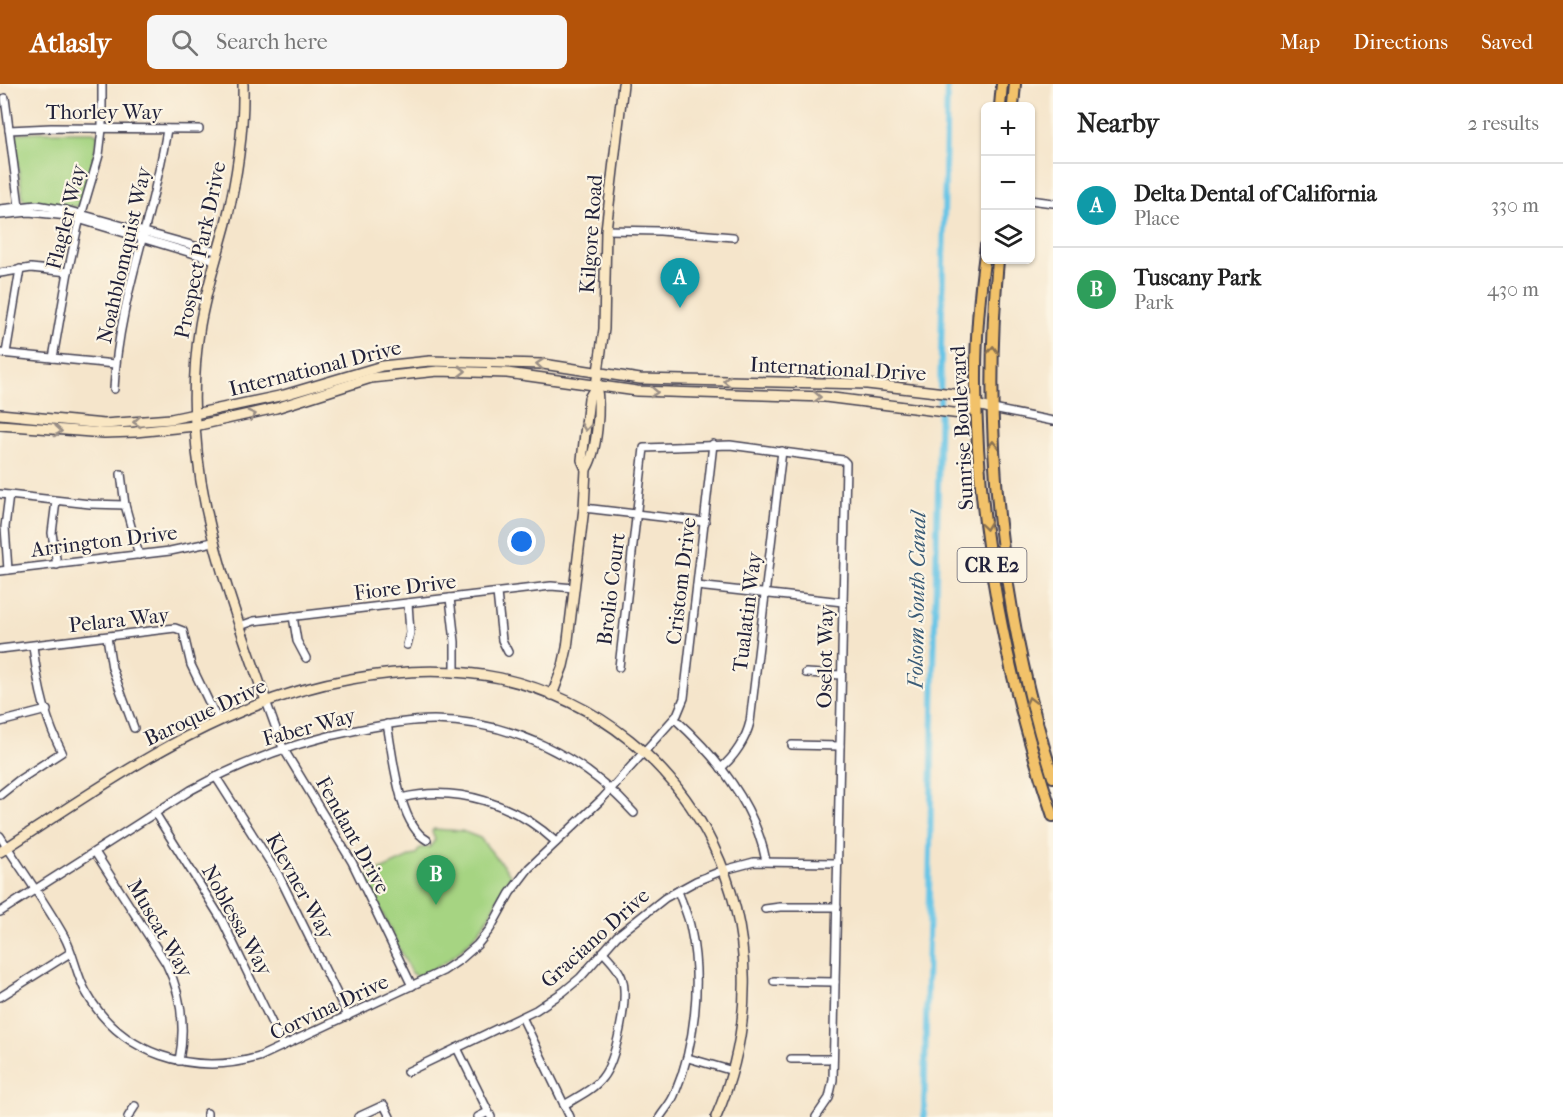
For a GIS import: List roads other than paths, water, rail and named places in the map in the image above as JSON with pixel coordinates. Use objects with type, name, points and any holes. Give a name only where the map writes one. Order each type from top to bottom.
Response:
[{"type":"main road","points":[[1000,102],[1002,84]]},
{"type":"main road","points":[[1013,102],[1015,84]]},
{"type":"main road","name":"Sunrise Boulevard","points":[[984,264],[978,314],[975,375],[978,449],[986,523],[1002,627],[1024,723],[1051,798],[1053,816]]},
{"type":"main road","name":"Sunrise Boulevard","points":[[998,264],[994,307],[994,475],[1004,566],[1029,697],[1053,777]]},
{"type":"street","name":"Flagler Way","points":[[53,358],[68,272],[99,155],[102,129],[102,84]]},
{"type":"street","name":"Prospect Park Drive","points":[[243,84],[244,101],[237,162],[226,223],[204,301],[197,351],[195,426],[201,486],[213,542],[266,701]]},
{"type":"street","name":"Kilgore Road","points":[[552,695],[567,648],[584,508],[586,469],[582,460],[589,398],[596,386],[604,329],[606,230],[623,84]]},
{"type":"street","points":[[5,98],[19,206]]},
{"type":"street","name":"Noahblomquist Way","points":[[114,389],[115,364],[143,234],[162,160],[167,129]]},
{"type":"street","name":"Thorley Way","points":[[9,130],[199,129]]},
{"type":"street","points":[[1035,201],[1053,203]]},
{"type":"street","points":[[0,208],[47,206],[216,255]]},
{"type":"street","points":[[0,215],[42,212],[81,217]]},
{"type":"street","points":[[606,230],[660,231],[733,237]]},
{"type":"street","points":[[20,269],[3,353],[115,364]]},
{"type":"street","points":[[0,273],[20,269],[68,272]]},
{"type":"street","points":[[399,375],[405,369],[449,361]]},
{"type":"street","name":"International Drive","points":[[0,414],[104,424],[171,419],[284,395],[382,366],[449,361],[543,364],[640,379],[816,382],[911,389],[962,395],[977,405],[962,414],[825,397],[671,393],[596,386],[484,371],[438,371],[353,383],[276,408],[195,426],[104,433],[0,424]]},
{"type":"street","points":[[353,383],[363,376],[392,370],[405,364]]},
{"type":"street","points":[[977,405],[1053,421]]},
{"type":"street","name":"Oselot Way","points":[[637,514],[644,448],[713,444],[752,446],[843,460],[846,463],[833,1080],[829,1098],[816,1117]]},
{"type":"street","name":"Cristom Drive","points":[[675,719],[684,698],[713,444]]},
{"type":"street","name":"Tualatin Way","points":[[722,768],[745,737],[750,722],[782,451]]},
{"type":"street","points":[[121,474],[125,505],[139,555]]},
{"type":"street","points":[[0,494],[90,504],[125,505]]},
{"type":"street","points":[[8,570],[5,527],[9,495]]},
{"type":"street","points":[[56,501],[52,533],[57,565]]},
{"type":"street","points":[[584,508],[705,522]]},
{"type":"street","name":"Brolio Court","points":[[619,667],[637,514]]},
{"type":"street","name":"Arrington Drive","points":[[0,571],[170,551],[213,542]]},
{"type":"street","name":"Fiore Drive","points":[[240,626],[254,621],[551,586],[574,588]]},
{"type":"street","points":[[697,586],[843,602]]},
{"type":"street","points":[[497,593],[502,640],[508,652]]},
{"type":"street","points":[[450,598],[455,642],[455,673]]},
{"type":"street","points":[[407,645],[410,633],[408,603]]},
{"type":"street","points":[[293,616],[297,641],[306,658]]},
{"type":"street","name":"Pelara Way","points":[[0,649],[107,638],[175,628],[183,631],[191,665],[218,721]]},
{"type":"street","points":[[107,638],[112,668],[134,728]]},
{"type":"street","points":[[0,795],[18,780],[62,752],[52,730],[33,646]]},
{"type":"street","name":"Baroque Drive","points":[[4,850],[126,771],[218,721],[266,701],[315,686],[354,678],[404,673],[455,673],[501,679],[552,695],[591,715],[629,740],[644,753],[670,780],[698,816],[724,870],[744,947],[744,1013],[733,1071],[716,1117]]},
{"type":"street","points":[[806,673],[842,675]]},
{"type":"street","name":"Fendant Drive","points":[[266,701],[284,748],[352,862],[412,986]]},
{"type":"street","points":[[0,722],[47,710]]},
{"type":"street","points":[[675,719],[722,768],[740,795],[762,839],[766,861]]},
{"type":"street","name":"Corvina Drive","points":[[0,836],[4,850],[35,891],[64,936],[86,993],[105,1019],[134,1043],[156,1054],[179,1062],[201,1065],[228,1064],[259,1057],[283,1047],[452,966],[477,945],[490,929],[519,880],[611,789],[675,719]]},
{"type":"street","name":"Faber Way","points":[[0,912],[155,813],[216,777],[284,748],[387,724],[434,720],[479,724],[507,731],[554,750],[591,772],[634,813]]},
{"type":"street","points":[[387,724],[401,798],[420,836],[427,840]]},
{"type":"street","points":[[792,745],[840,746]]},
{"type":"street","name":"Klevner Way","points":[[216,777],[279,876],[348,1016]]},
{"type":"street","points":[[401,798],[419,794],[449,795],[488,801],[524,817],[556,842]]},
{"type":"street","name":"Noblessa Way","points":[[155,813],[222,920],[283,1047]]},
{"type":"street","name":"Muscat Way","points":[[95,852],[166,963],[175,982],[183,1020],[179,1062]]},
{"type":"street","name":"Graciano Drive","points":[[407,1072],[522,1017],[563,992],[580,978],[617,936],[665,898],[678,891],[724,870],[766,861],[838,863]]},
{"type":"street","points":[[660,1117],[674,1096],[688,1058],[696,997],[696,972],[691,929],[678,891]]},
{"type":"street","points":[[765,909],[837,907]]},
{"type":"street","points":[[0,997],[70,952]]},
{"type":"street","points":[[564,1105],[593,1087],[604,1076],[611,1061],[622,1020],[625,997],[623,981],[620,972],[603,952]]},
{"type":"street","points":[[774,981],[835,981]]},
{"type":"street","points":[[522,1017],[570,1117]]},
{"type":"street","points":[[457,1048],[489,1114],[478,1117]]},
{"type":"street","points":[[688,1058],[733,1071]]},
{"type":"street","points":[[791,1059],[833,1059]]},
{"type":"street","points":[[358,1117],[384,1105],[390,1117]]},
{"type":"street","points":[[128,1117],[135,1106]]},
{"type":"waterway","name":"Folsom South Canal","points":[[924,1117],[947,84]]},
{"type":"place","name":"Delta Dental of California","points":[[680,308]]},
{"type":"place","name":"Tuscany Park","points":[[436,905]]}]
